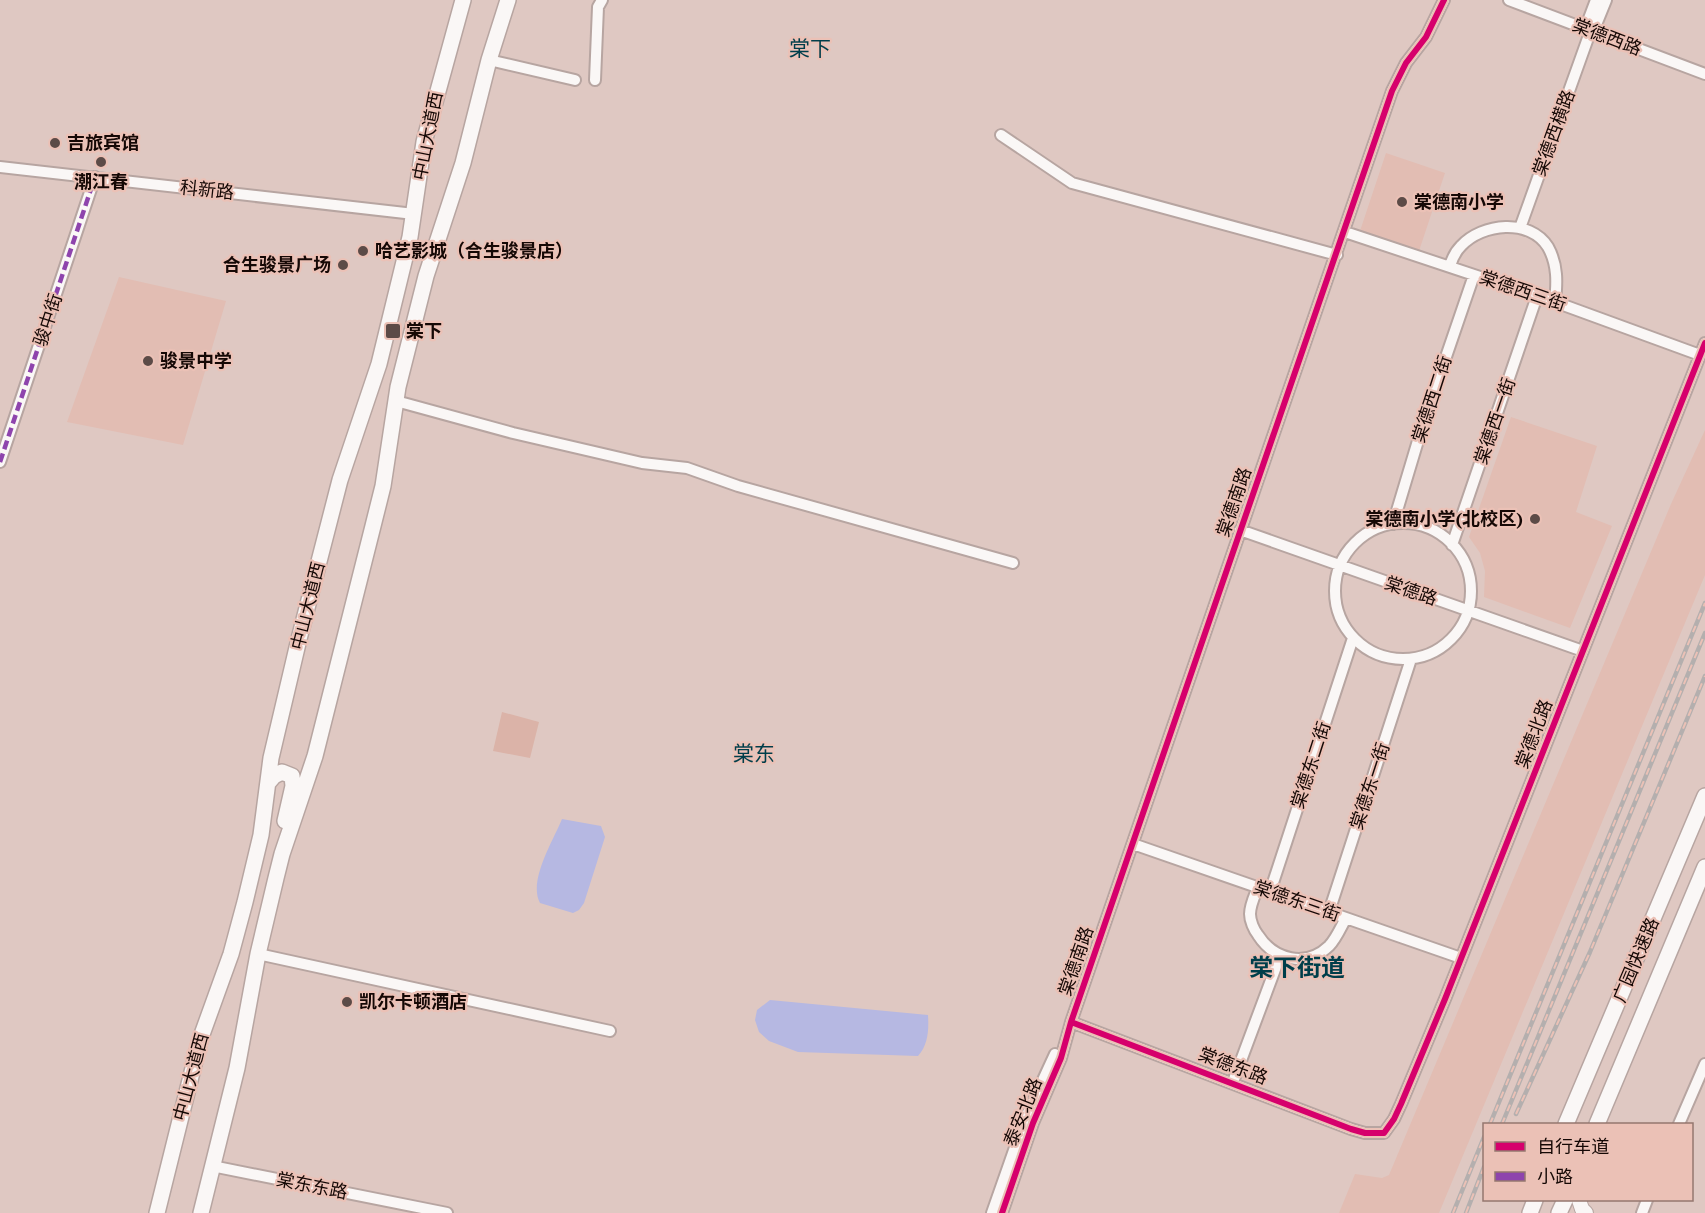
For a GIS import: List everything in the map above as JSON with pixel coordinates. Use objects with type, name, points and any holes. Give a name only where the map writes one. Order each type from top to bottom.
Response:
[{"type":"highway","name":"中山大道西","points":[[157,1213],[200,1040],[231,954],[245,902],[261,835],[274,746],[299,639],[340,480],[379,364],[414,214],[424,142],[462,0]]},
{"type":"highway","name":"中山大道西","points":[[201,1213],[242,1048],[258,954],[282,854],[312,766],[383,486],[396,401],[426,276],[463,163],[489,60],[508,0]]},
{"type":"highway","points":[[268,783],[282,772],[289,774],[294,780],[285,820],[282,854]]},
{"type":"highway","name":"广园快速路","points":[[1567,1123],[1705,796]]},
{"type":"highway","name":"广园快速路","points":[[1598,1123],[1705,867]]},
{"type":"street","points":[[595,80],[598,6],[602,0]]},
{"type":"street","name":"棠德南路","points":[[1071,1022],[1397,79],[1426,37],[1444,0]]},
{"type":"street","name":"棠德西路","points":[[1509,0],[1589,33],[1705,74]]},
{"type":"street","points":[[1589,33],[1596,0]]},
{"type":"street","points":[[1589,33],[1606,0]]},
{"type":"street","name":"棠德西横路","points":[[1520,228],[1589,33]]},
{"type":"street","points":[[489,60],[576,80]]},
{"type":"street","points":[[1000,135],[1072,183],[1336,255]]},
{"type":"street","name":"科新路","points":[[0,167],[414,214]]},
{"type":"street","name":"骏中街","points":[[0,462],[95,177]]},
{"type":"street","points":[[1450,266],[1453,256],[1471,237],[1492,229],[1520,228],[1540,238],[1551,254],[1557,274],[1555,302]]},
{"type":"street","name":"棠德西三街","points":[[1345,232],[1538,296],[1700,355]]},
{"type":"street","name":"棠德西二街","points":[[1393,524],[1423,424],[1474,275]]},
{"type":"street","name":"棠德西一街","points":[[1452,545],[1538,296]]},
{"type":"street","name":"棠德北路","points":[[1384,1133],[1394,1119],[1408,1089],[1705,343]]},
{"type":"street","points":[[396,401],[513,433],[642,463],[687,468],[738,486],[1013,563]]},
{"type":"street","points":[[1404,523],[1425,527],[1444,537],[1452,545],[1459,554],[1468,575],[1470,598],[1468,610],[1458,630],[1443,646],[1422,657],[1390,658],[1380,656],[1353,638],[1346,629],[1337,608],[1335,586],[1340,565],[1346,554],[1362,537],[1371,531],[1404,523]]},
{"type":"street","name":"棠德路","points":[[1240,530],[1583,651]]},
{"type":"street","name":"棠德东二街","points":[[1270,892],[1353,638]]},
{"type":"street","name":"棠德东一街","points":[[1329,912],[1411,659]]},
{"type":"street","name":"棠德东三街","points":[[1133,844],[1461,958]]},
{"type":"street","points":[[1258,887],[1250,914],[1254,929],[1265,946],[1280,956],[1293,959],[1314,955],[1329,946],[1346,918]]},
{"type":"street","points":[[258,954],[610,1030]]},
{"type":"street","points":[[1233,1082],[1280,956]]},
{"type":"street","name":"棠德东路","points":[[1071,1022],[1351,1129],[1365,1133],[1384,1133]]},
{"type":"street","name":"泰安北路","points":[[992,1213],[1031,1104],[1071,1022]]},
{"type":"street","name":"泰安北路","points":[[1002,1213],[1033,1123],[1061,1058],[1071,1022]]},
{"type":"street","points":[[1680,1123],[1705,1064]]},
{"type":"street","name":"棠东东路","points":[[212,1166],[447,1213]]},
{"type":"shaded area","name":"棠德南小学","points":[[1386,153],[1445,173],[1419,251],[1360,231]]},
{"type":"shaded area","name":"骏景中学","points":[[119,277],[226,301],[183,445],[67,422]]},
{"type":"shaded area","name":"棠德南小学(北校区)","points":[[1511,417],[1597,446],[1576,512],[1612,526],[1570,628],[1484,597],[1485,571],[1480,553],[1469,537]]},
{"type":"shaded area","points":[[1705,430],[1705,575],[1439,1213],[1339,1213],[1355,1174],[1382,1178],[1389,1175],[1671,504]]},
{"type":"shaded area","points":[[502,712],[539,722],[530,758],[493,751]]},
{"type":"water","points":[[562,819],[601,826],[605,837],[584,903],[579,910],[573,913],[540,903],[537,894],[543,861]]},
{"type":"water","points":[[770,1000],[928,1015],[927,1037],[918,1056],[798,1052],[769,1041],[759,1032],[755,1020],[757,1010]]},
{"type":"railway","points":[[1490,1123],[1705,603]]},
{"type":"railway","points":[[1502,1123],[1705,633]]},
{"type":"railway","points":[[1516,1114],[1590,952],[1705,676]]},
{"type":"railway","points":[[1453,1213],[1483,1139]]},
{"type":"railway","points":[[1466,1213],[1483,1170]]},
{"type":"marked path","points":[[0,462],[95,177]]},
{"type":"cycle path","points":[[1002,1213],[1033,1123],[1061,1058],[1071,1022],[1392,91],[1406,63],[1426,37],[1444,0]]},
{"type":"cycle path","points":[[1071,1022],[1351,1129],[1365,1133],[1384,1133],[1401,1104],[1445,999],[1705,343]]},
{"type":"place","name":"吉旅宾馆","points":[[55,143]]},
{"type":"place","name":"潮江春","points":[[101,162]]},
{"type":"place","name":"棠德南小学","points":[[1402,202]]},
{"type":"place","name":"哈艺影城（合生骏景店）","points":[[363,251]]},
{"type":"place","name":"合生骏景广场","points":[[343,265]]},
{"type":"place","name":"棠下","points":[[393,331]]},
{"type":"place","name":"骏景中学","points":[[148,361]]},
{"type":"place","name":"棠德南小学(北校区)","points":[[1535,519]]},
{"type":"place","name":"凯尔卡顿酒店","points":[[347,1002]]},
{"type":"district","name":"棠下","points":[[810,49]]},
{"type":"district","name":"棠东","points":[[754,754]]},
{"type":"district","name":"棠下街道","points":[[1297,968]]}]
